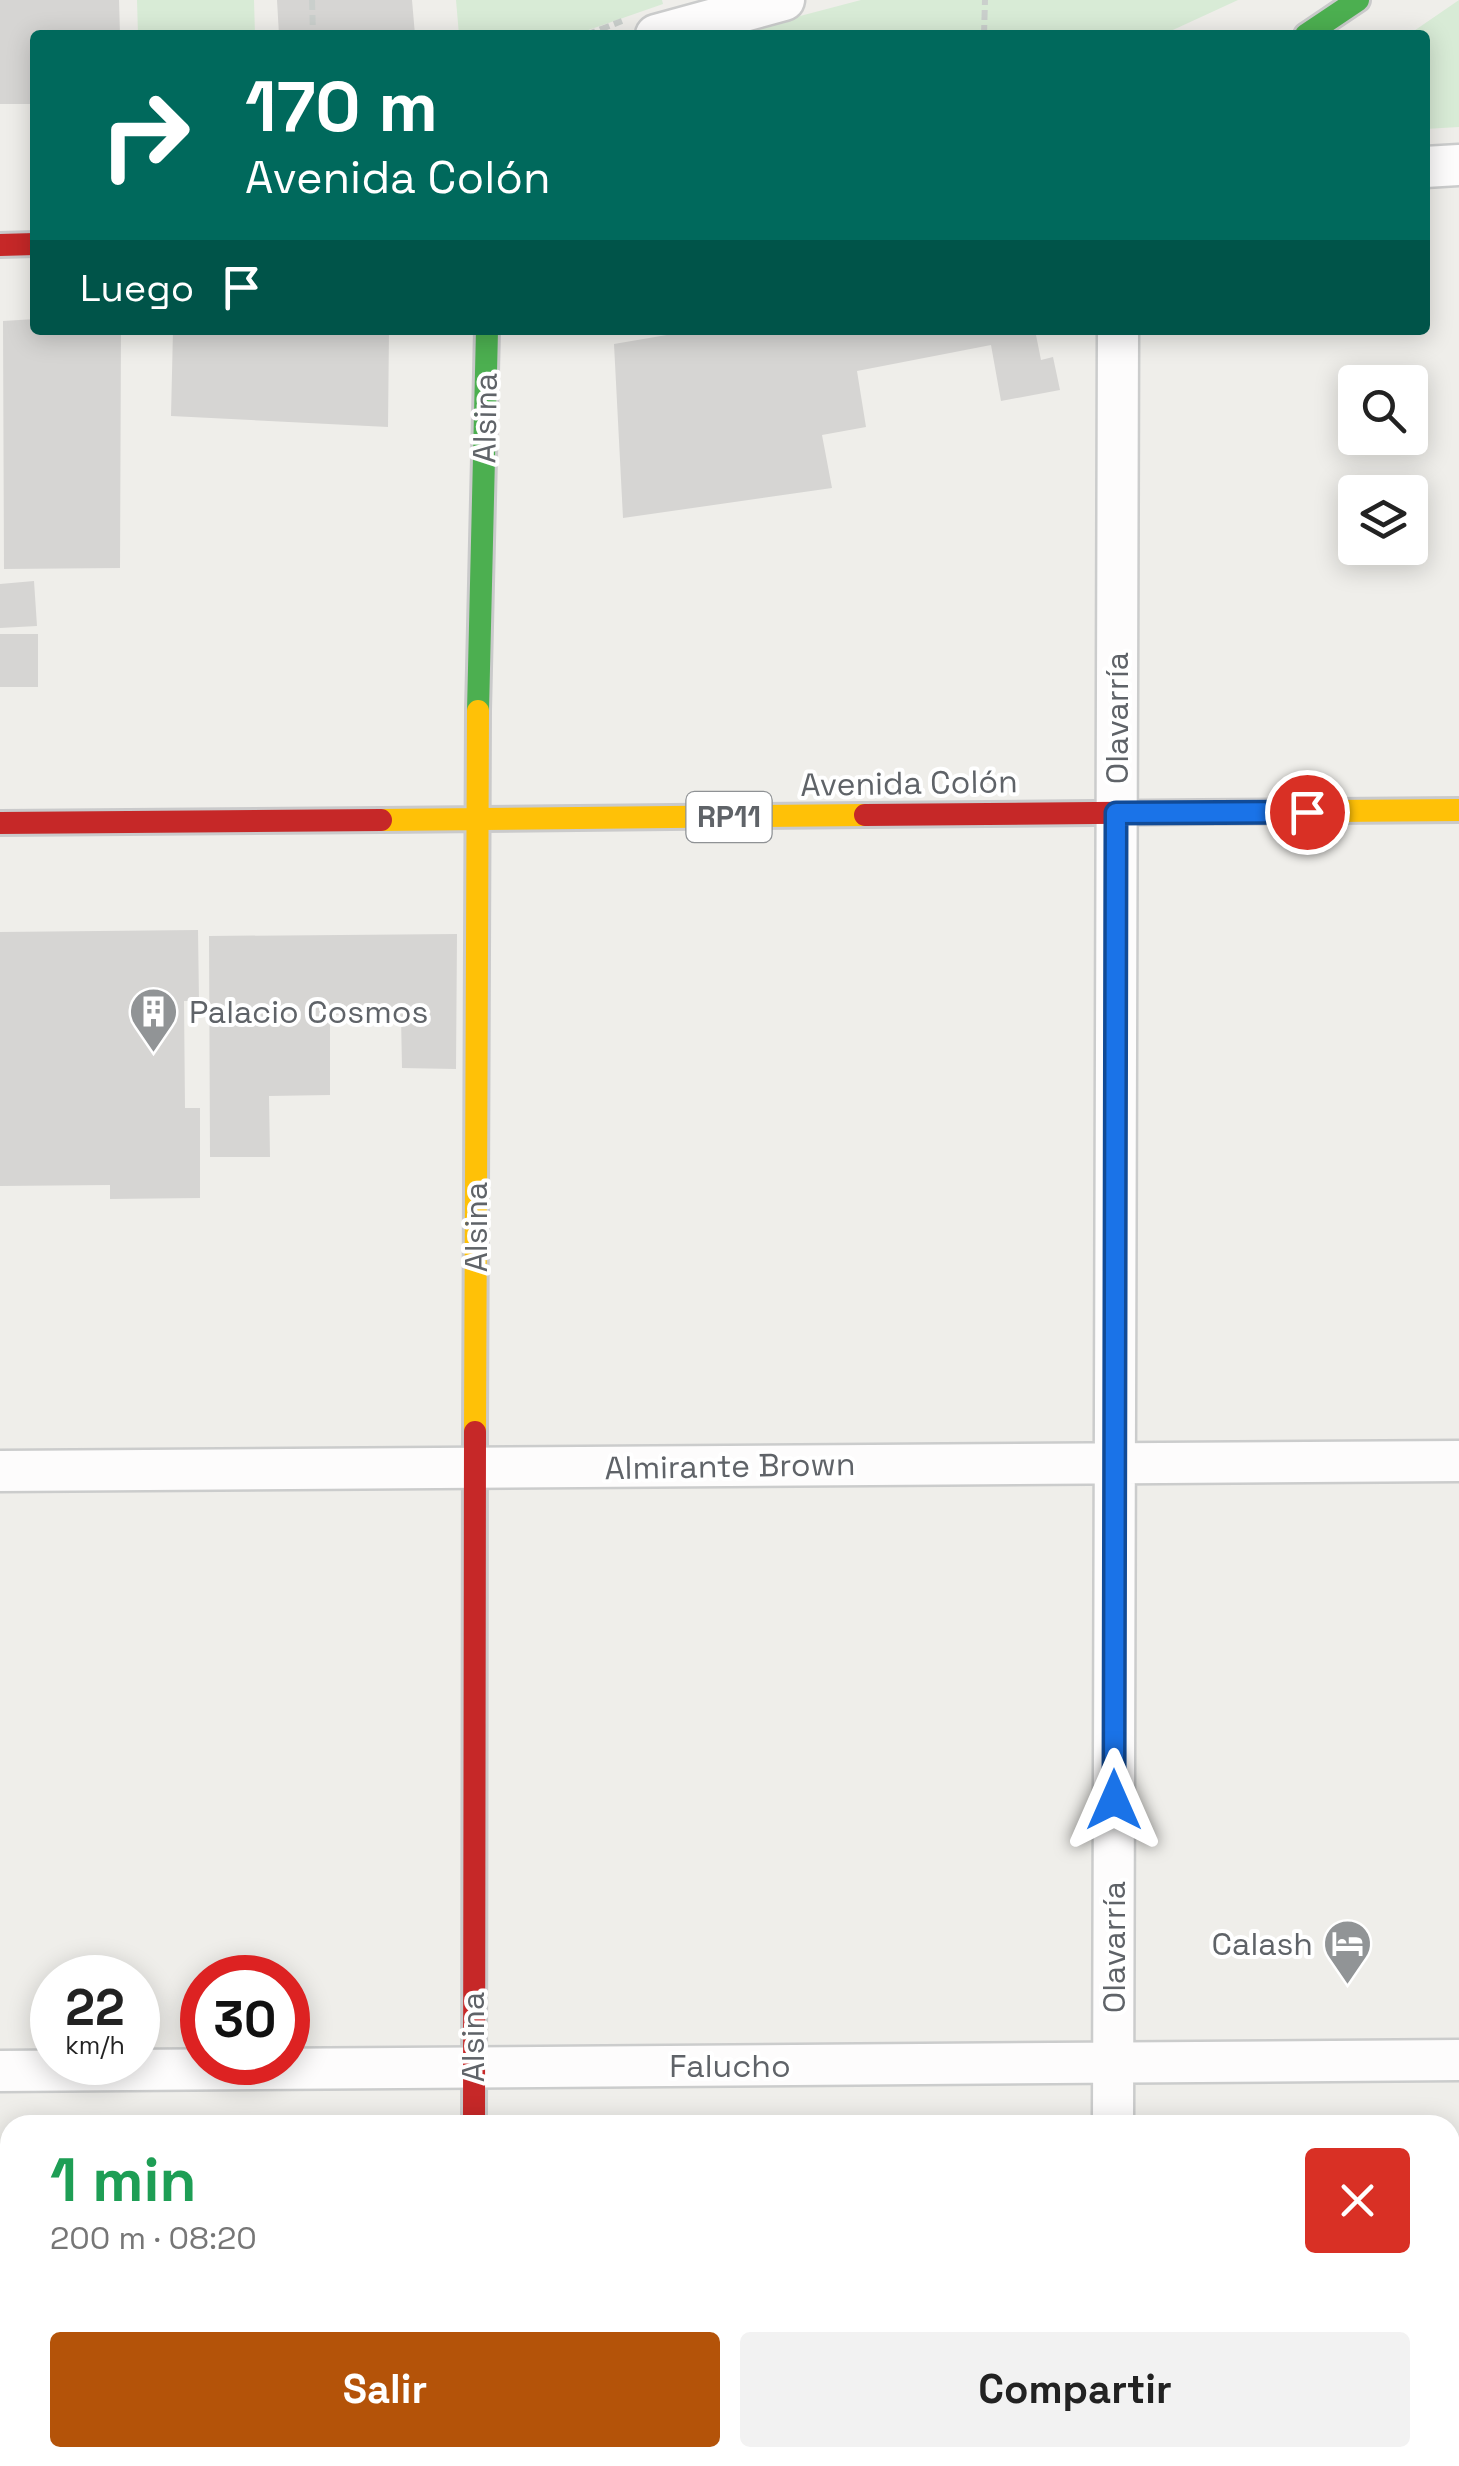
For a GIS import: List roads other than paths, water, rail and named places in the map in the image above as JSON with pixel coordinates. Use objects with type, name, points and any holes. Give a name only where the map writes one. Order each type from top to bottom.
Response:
[{"type":"street","points":[[674,30],[784,0]]},
{"type":"street","points":[[1313,30],[1358,0]]},
{"type":"street","points":[[1430,167],[1459,165]]},
{"type":"street","points":[[0,244],[30,244]]},
{"type":"street","name":"Alsina","points":[[474,2115],[476,819],[487,335]]},
{"type":"street","name":"Olavarría","points":[[1113,2115],[1118,335]]},
{"type":"street","name":"Avenida Colón","points":[[0,823],[1459,810]]},
{"type":"street","name":"Almirante Brown","points":[[0,1472],[1459,1461]]},
{"type":"street","name":"Falucho","points":[[0,2071],[1459,2060]]},
{"type":"place","name":"Palacio Cosmos","points":[[154,1054]]},
{"type":"place","name":"Calash","points":[[1348,1986]]}]
